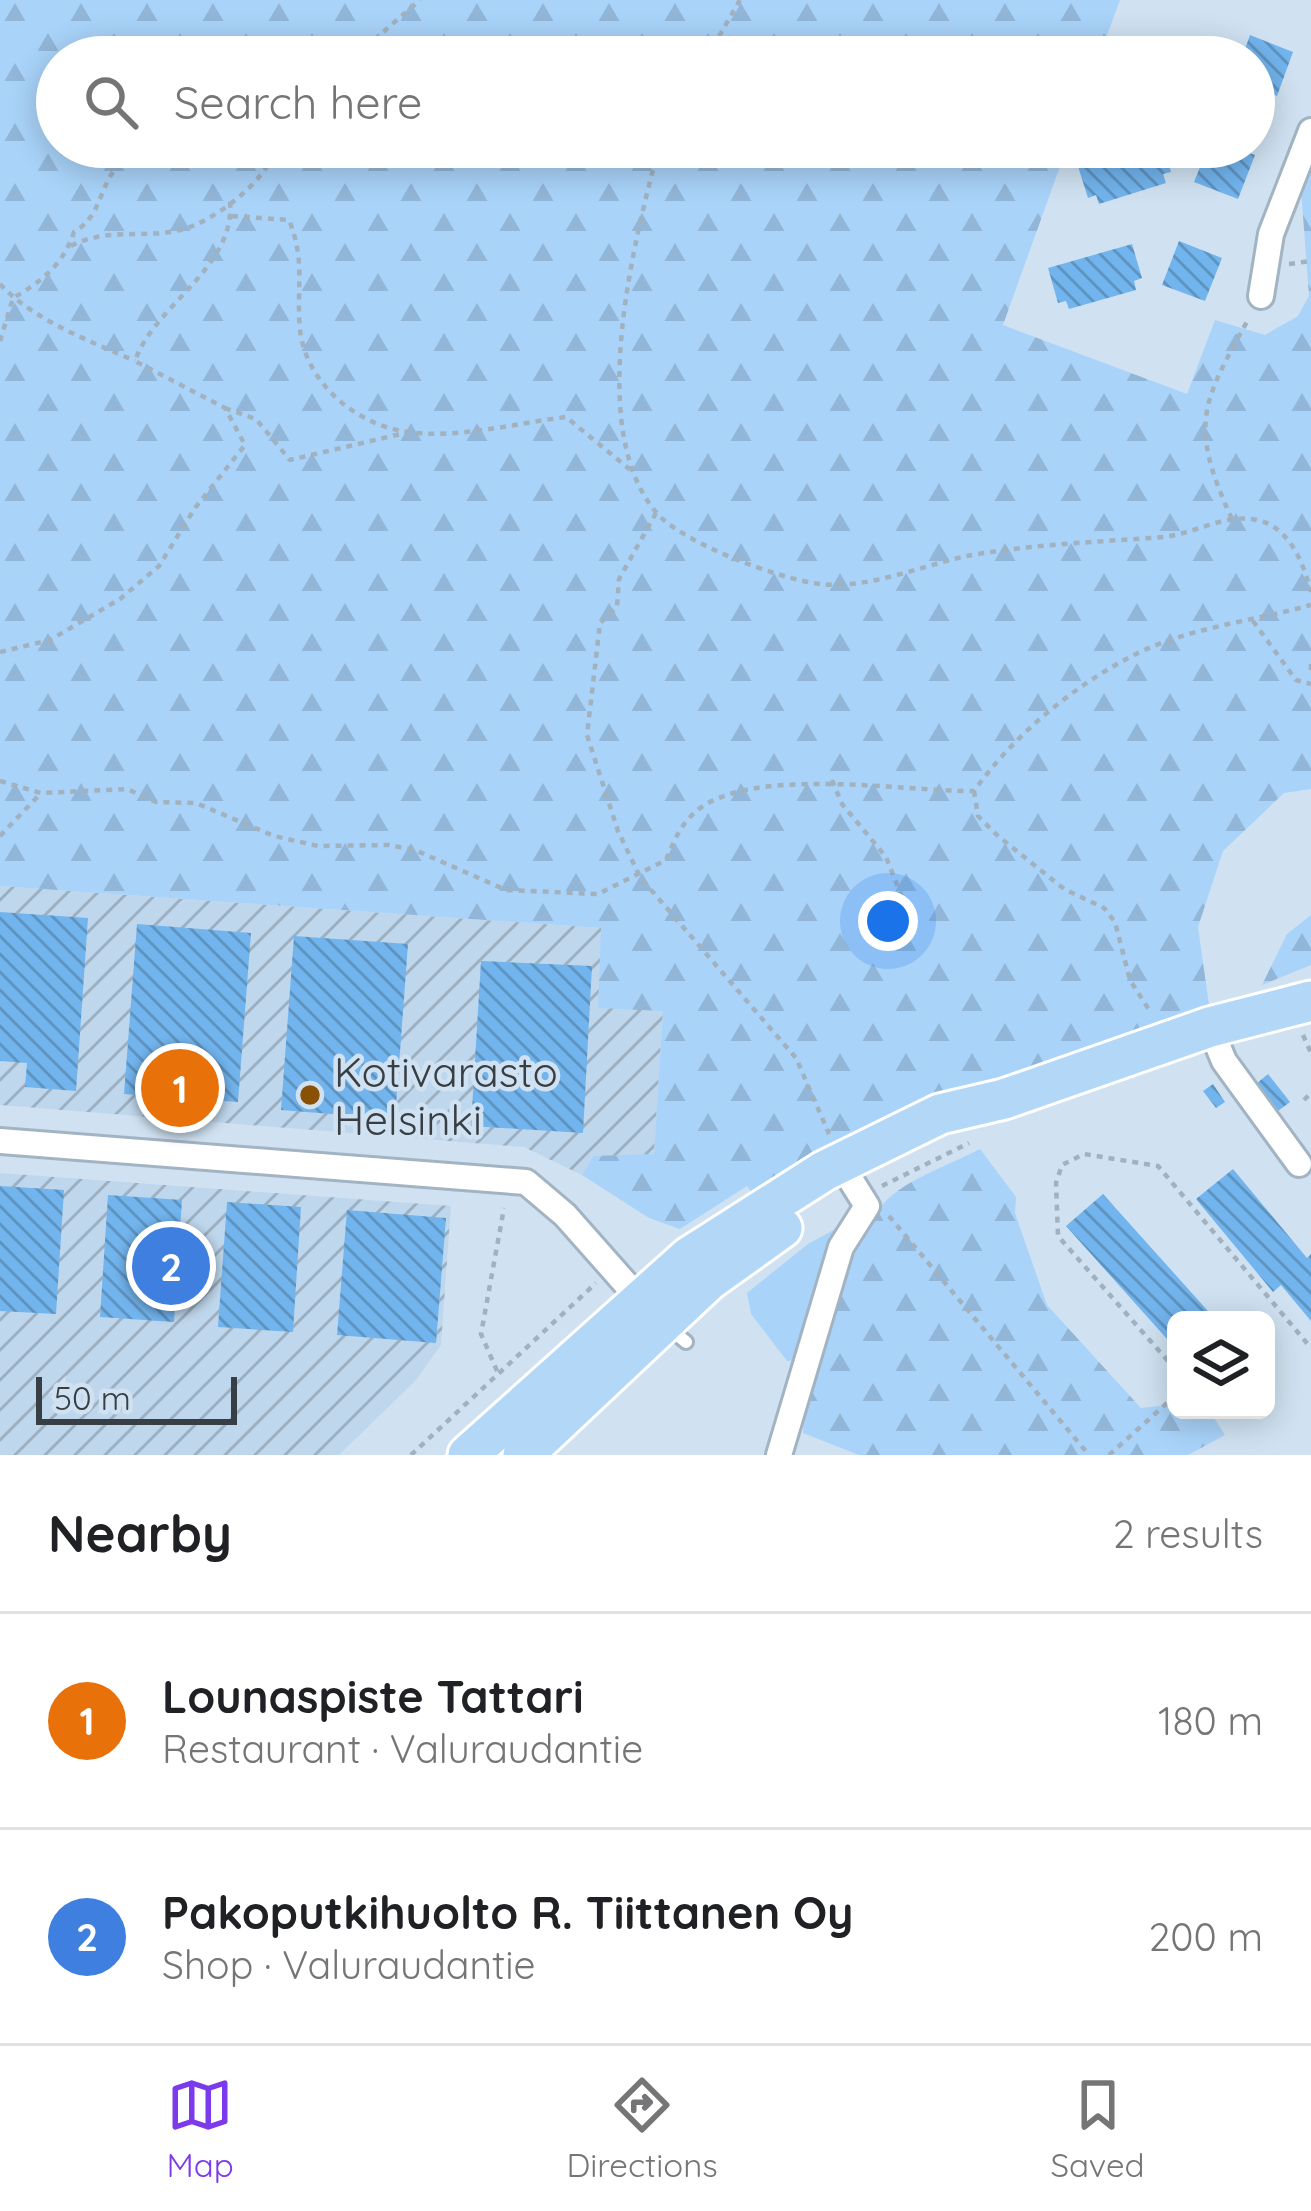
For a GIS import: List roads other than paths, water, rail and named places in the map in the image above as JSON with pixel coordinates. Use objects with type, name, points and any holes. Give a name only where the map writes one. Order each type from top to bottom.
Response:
[{"type":"main road","points":[[1210,1027],[1311,976]]},
{"type":"main road","points":[[523,1455],[689,1257],[824,1171],[940,1114],[1004,1099],[1210,1027],[1311,1001]]},
{"type":"main road","points":[[468,1455],[649,1309],[1004,1099]]},
{"type":"street","points":[[1261,296],[1271,234],[1311,131]]},
{"type":"street","points":[[1210,1027],[1242,1089],[1299,1164]]},
{"type":"street","points":[[0,1142],[526,1182],[548,1198],[649,1309]]},
{"type":"street","points":[[778,1455],[841,1247],[854,1185]]},
{"type":"place","name":"Lounaspiste Tattari","points":[[180,1088]]},
{"type":"place","name":"Kotivarasto Helsinki","points":[[310,1095]]},
{"type":"place","name":"Pakoputkihuolto R. Tiittanen Oy","points":[[171,1266]]}]
